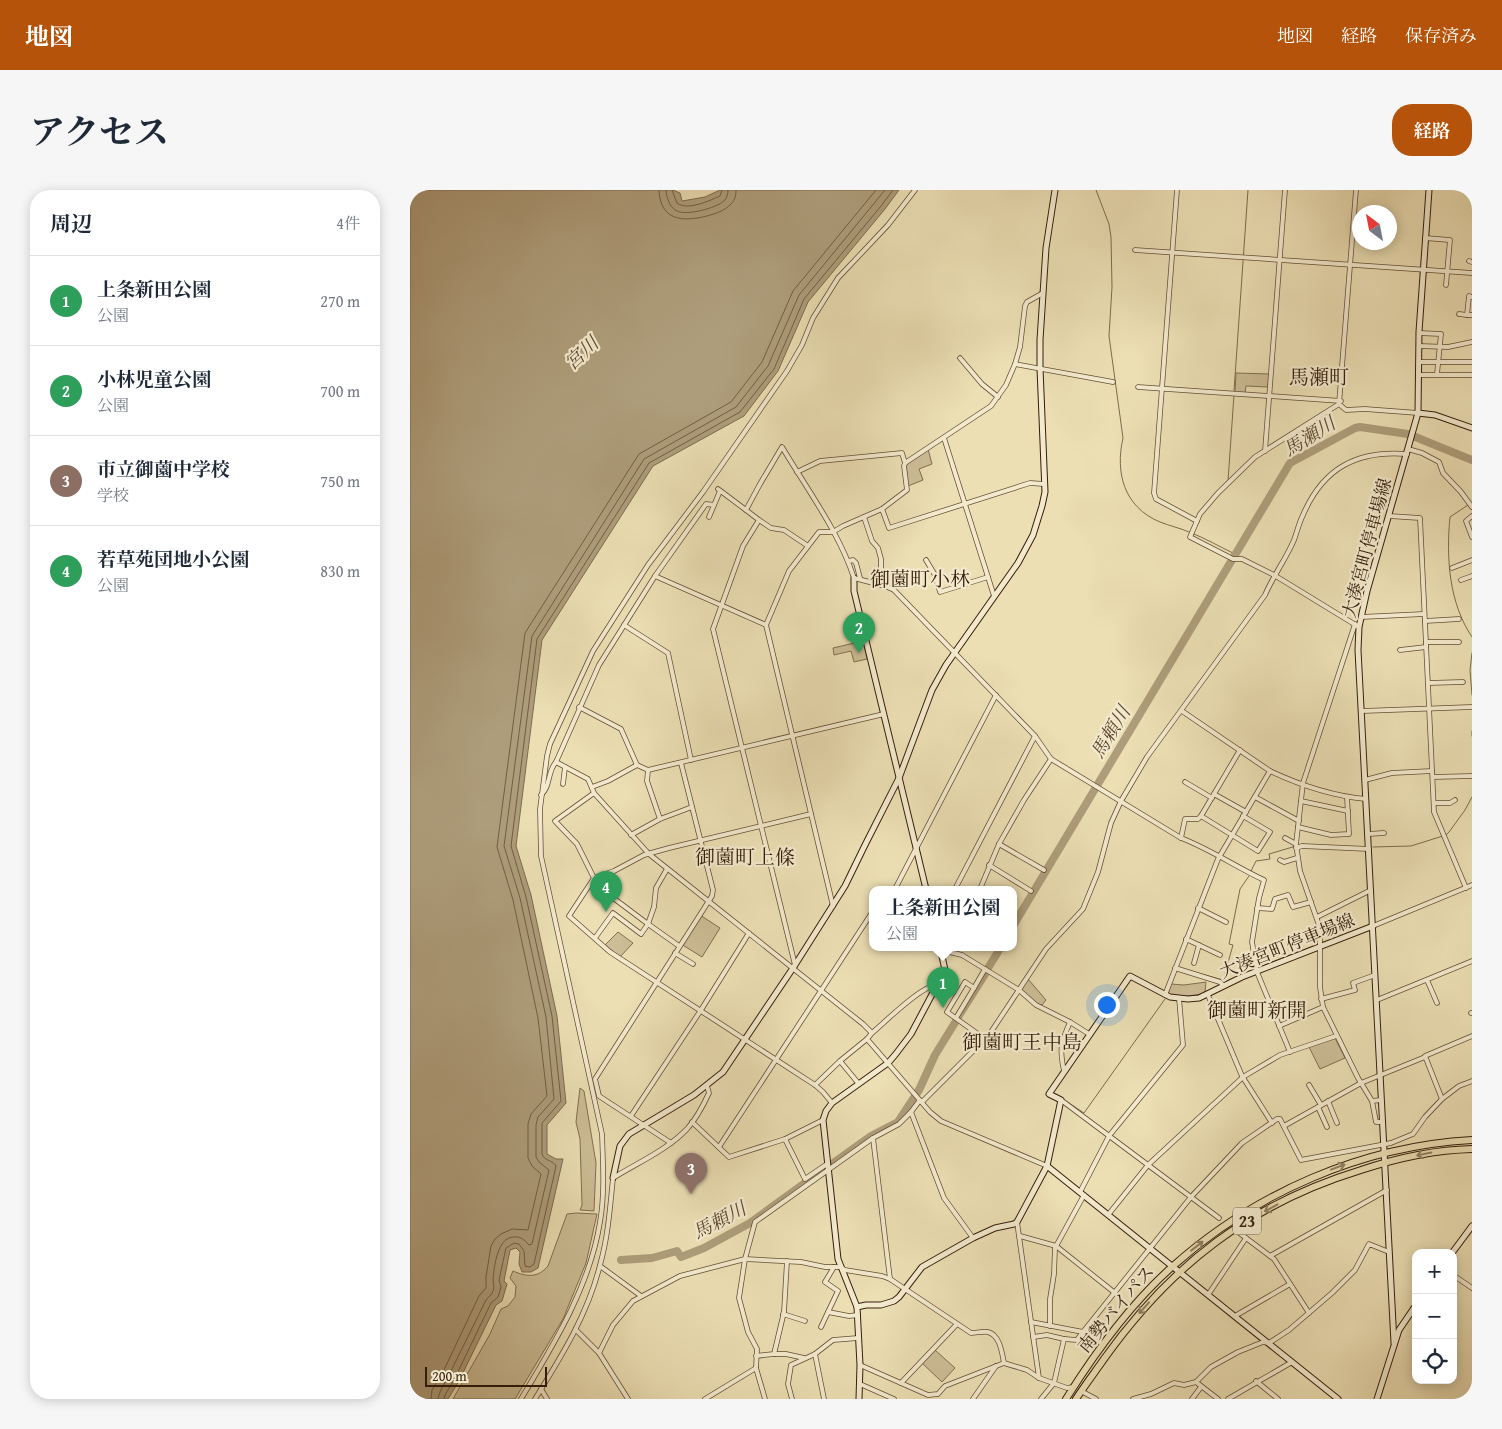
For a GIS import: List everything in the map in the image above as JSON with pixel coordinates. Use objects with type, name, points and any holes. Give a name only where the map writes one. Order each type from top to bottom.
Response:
[{"type":"highway","name":"南勢バイパス","points":[[1066,1399],[1130,1310],[1172,1266],[1245,1212],[1281,1192],[1345,1164],[1384,1152],[1437,1142],[1472,1140]]},
{"type":"highway","name":"南勢バイパス","points":[[1076,1399],[1140,1311],[1179,1272],[1234,1229],[1303,1191],[1343,1175],[1385,1162],[1434,1152],[1472,1149]]},
{"type":"street","points":[[521,1399],[563,1328],[588,1268],[601,1220],[602,1134],[541,856],[541,795],[550,744],[593,651],[648,565],[703,492],[787,371],[802,345],[813,318],[830,290],[848,266],[888,225],[915,190]]},
{"type":"street","points":[[536,1399],[576,1330],[589,1301],[600,1266],[608,1227],[613,1178],[620,1146],[629,1134],[643,1124],[707,1086],[723,1072],[746,1039],[845,886],[899,778],[932,690],[954,652],[1013,570],[1033,535],[1042,506],[1044,484],[1040,368],[1046,248],[1055,190]]},
{"type":"street","points":[[1177,190],[1154,497],[1156,500],[1196,521]]},
{"type":"street","points":[[1265,451],[1285,190]]},
{"type":"street","points":[[1340,403],[1356,190]]},
{"type":"street","name":"大湊宮町停車場線","points":[[1061,1100],[1049,1094],[1130,976],[1165,996],[1193,998],[1208,994],[1257,972],[1373,926],[1357,626],[1418,413],[1419,333],[1429,190]]},
{"type":"street","points":[[1425,238],[1450,240],[1446,285]]},
{"type":"street","points":[[1135,250],[1472,273]]},
{"type":"street","points":[[905,463],[991,406],[1006,385],[1015,364],[1020,347],[1025,306],[1027,302],[1043,293]]},
{"type":"street","points":[[1459,314],[1470,315],[1469,296],[1472,296]]},
{"type":"street","points":[[1419,333],[1441,334],[1437,374]]},
{"type":"street","points":[[1419,346],[1448,348],[1472,342]]},
{"type":"street","points":[[960,358],[982,384],[998,397]]},
{"type":"street","points":[[1419,362],[1472,362]]},
{"type":"street","points":[[1015,364],[1113,382]]},
{"type":"street","points":[[1419,375],[1472,375]]},
{"type":"street","points":[[1138,387],[1340,403],[1346,410],[1365,409],[1435,415],[1472,428]]},
{"type":"street","points":[[1340,403],[1255,457],[1218,493],[1200,514],[1191,536],[1234,559],[1242,559],[1274,576],[1357,626],[1303,786],[1296,846],[1297,858],[1320,928],[1321,999],[1323,1008],[1336,1036],[1372,1101],[1376,1122],[1382,1122]]},
{"type":"street","points":[[944,438],[994,596]]},
{"type":"street","points":[[746,510],[782,447],[833,532],[857,578],[854,591],[925,886]]},
{"type":"street","points":[[797,472],[820,461],[902,453],[905,463],[907,490],[882,509],[833,532],[819,532],[790,571],[766,625],[832,906]]},
{"type":"street","points":[[785,1139],[805,1179],[899,1124],[920,1100],[985,1039],[1046,949],[1083,909],[1098,872],[1111,823],[1121,801],[1147,757],[1265,595],[1293,541],[1303,514],[1312,497],[1331,474],[1357,458],[1393,453],[1422,453],[1439,462],[1443,473],[1471,505]]},
{"type":"street","points":[[882,509],[889,528],[1030,483],[1044,484]]},
{"type":"street","points":[[709,517],[719,490],[771,528],[784,530],[808,546]]},
{"type":"street","points":[[541,795],[546,791],[551,768],[556,762],[598,665],[655,576],[706,504],[714,505]]},
{"type":"street","points":[[1389,516],[1420,518],[1434,812],[1466,888]]},
{"type":"street","points":[[1472,516],[1466,520],[1472,537]]},
{"type":"street","points":[[864,517],[872,542],[878,548],[881,559],[881,584]]},
{"type":"street","points":[[759,520],[743,546],[713,629],[793,967]]},
{"type":"street","points":[[926,560],[935,575],[940,592],[988,577]]},
{"type":"street","points":[[1452,568],[1472,560]]},
{"type":"street","points":[[655,576],[766,625]]},
{"type":"street","points":[[1461,580],[1472,576]]},
{"type":"street","points":[[857,578],[881,584],[894,590],[1034,736],[1051,760],[1181,838],[1199,844],[1264,880],[1252,942],[1257,972],[1290,1052]]},
{"type":"street","points":[[1361,617],[1424,614]]},
{"type":"street","points":[[1425,621],[1459,619]]},
{"type":"street","points":[[624,625],[668,653],[691,760]]},
{"type":"street","points":[[1400,650],[1459,642]]},
{"type":"street","points":[[1428,683],[1463,682]]},
{"type":"street","points":[[897,886],[996,695]]},
{"type":"street","points":[[579,707],[621,729],[637,765],[648,770],[884,714]]},
{"type":"street","points":[[1362,712],[1471,707]]},
{"type":"street","points":[[1182,711],[1270,771],[1303,786],[1366,799]]},
{"type":"street","points":[[957,886],[1034,736]]},
{"type":"street","points":[[1181,838],[1184,819],[1198,819],[1201,816],[1240,750]]},
{"type":"street","points":[[981,886],[998,844],[1051,760]]},
{"type":"street","points":[[556,762],[588,779],[594,793],[649,854],[793,967],[872,1033]]},
{"type":"street","points":[[671,1143],[599,1096],[595,1079],[712,896],[713,890],[681,763]]},
{"type":"street","points":[[592,786],[608,781],[637,765]]},
{"type":"street","points":[[563,784],[565,767]]},
{"type":"street","points":[[648,770],[647,780],[660,819]]},
{"type":"street","points":[[1165,996],[1219,856],[1270,771]]},
{"type":"street","points":[[1366,780],[1392,773],[1432,771]]},
{"type":"street","points":[[1433,777],[1472,776]]},
{"type":"street","points":[[1185,782],[1212,798]]},
{"type":"street","points":[[594,793],[555,821],[577,844],[593,880],[679,946]]},
{"type":"street","points":[[1201,816],[1258,851],[1270,832],[1214,794]]},
{"type":"street","points":[[1298,827],[1331,835],[1349,834],[1347,796]]},
{"type":"street","points":[[1255,797],[1299,821]]},
{"type":"street","points":[[1434,803],[1450,803],[1455,800]]},
{"type":"street","points":[[1301,801],[1348,811]]},
{"type":"street","points":[[631,835],[660,819],[692,807]]},
{"type":"street","points":[[811,814],[649,854],[593,880],[569,916],[610,952],[815,1085],[832,1104]]},
{"type":"street","points":[[1368,834],[1384,833]]},
{"type":"street","points":[[1286,838],[1296,846],[1369,849]]},
{"type":"street","points":[[998,844],[1044,870]]},
{"type":"street","points":[[1280,860],[1284,862],[1297,858]]},
{"type":"street","points":[[989,865],[1031,891]]},
{"type":"street","points":[[595,938],[611,912],[641,934],[648,924],[654,907],[656,888],[667,869]]},
{"type":"street","points":[[1394,1343],[1373,926],[1472,885]]},
{"type":"street","points":[[1317,917],[1371,890]]},
{"type":"street","points":[[1258,908],[1272,909],[1275,898],[1288,895],[1293,907],[1311,902]]},
{"type":"street","points":[[1198,908],[1226,922]]},
{"type":"street","points":[[720,1147],[869,917]]},
{"type":"street","points":[[631,1116],[749,933]]},
{"type":"street","points":[[1186,939],[1220,954]]},
{"type":"street","points":[[1194,963],[1199,945]]},
{"type":"street","points":[[859,1399],[860,1364],[857,1307],[837,1267],[823,1120],[826,1111],[832,1104],[888,1063],[911,1034],[945,970],[941,951]]},
{"type":"street","points":[[949,951],[962,955],[1019,990],[1036,1006],[1070,1022],[1089,1034]]},
{"type":"street","points":[[675,953],[693,964]]},
{"type":"street","points":[[1376,1000],[1472,961]]},
{"type":"street","points":[[1175,968],[1220,982],[1224,986]]},
{"type":"street","points":[[956,1018],[985,969]]},
{"type":"street","points":[[1321,999],[1355,990],[1353,982],[1375,975]]},
{"type":"street","points":[[1428,980],[1437,1003]]},
{"type":"street","points":[[974,988],[965,982],[947,1012],[985,1039]]},
{"type":"street","points":[[815,1085],[840,1061],[922,991],[932,985],[938,985]]},
{"type":"street","points":[[1208,994],[1243,1077],[1272,1123]]},
{"type":"street","points":[[1050,1326],[1050,1299],[1056,1246],[1109,1136],[1183,1045],[1179,998]]},
{"type":"street","points":[[1280,1026],[1323,1008]]},
{"type":"street","points":[[1064,1071],[1060,1054],[1061,1043],[1070,1022]]},
{"type":"street","points":[[1108,1215],[1148,1165],[1243,1077],[1280,1054],[1336,1036]]},
{"type":"street","points":[[1284,1126],[1361,1083],[1472,1036]]},
{"type":"street","points":[[866,1039],[940,1121],[1048,1166],[1338,1399]]},
{"type":"street","points":[[1425,1057],[1442,1099]]},
{"type":"street","points":[[840,1061],[859,1084]]},
{"type":"street","points":[[1034,1337],[1047,1335],[1075,1341],[1191,1197],[1242,1143],[1272,1123],[1279,1119],[1300,1160],[1391,1144],[1413,1134],[1425,1117],[1442,1099],[1459,1086],[1472,1081]]},
{"type":"street","points":[[1309,1085],[1327,1127]]},
{"type":"street","points":[[613,1178],[671,1143],[700,1112],[709,1093],[707,1086]]},
{"type":"street","points":[[857,1307],[881,1305],[894,1301],[922,1267],[973,1238],[995,1228],[1017,1222],[1048,1166],[1061,1100],[1219,1218]]},
{"type":"street","points":[[1372,1101],[1381,1100]]},
{"type":"street","points":[[1328,1101],[1337,1123]]},
{"type":"street","points":[[911,1112],[944,1198],[973,1238]]},
{"type":"street","points":[[692,1122],[729,1157],[785,1139],[823,1120]]},
{"type":"street","points":[[873,1138],[890,1279]]},
{"type":"street","points":[[765,1399],[756,1368],[757,1349],[748,1332],[739,1298],[745,1259],[755,1222],[827,1166]]},
{"type":"street","points":[[1270,1256],[1387,1190]]},
{"type":"street","points":[[1017,1222],[1039,1378]]},
{"type":"street","points":[[1455,1249],[1472,1226]]},
{"type":"street","points":[[1234,1229],[1270,1256],[1279,1266],[1309,1313]]},
{"type":"street","points":[[1020,1236],[1056,1246],[1115,1293]]},
{"type":"street","points":[[1208,1295],[1246,1238]]},
{"type":"street","points":[[1133,1399],[1151,1394],[1174,1383],[1184,1385],[1196,1382],[1211,1367],[1238,1352],[1262,1342],[1269,1343],[1289,1330],[1355,1270],[1369,1244],[1389,1252]]},
{"type":"street","points":[[599,1353],[613,1325],[633,1301],[680,1276],[745,1259],[787,1261],[837,1267],[890,1279],[971,1334],[987,1332],[995,1336],[1004,1363]]},
{"type":"street","points":[[774,1354],[783,1314],[787,1261]]},
{"type":"street","points":[[600,1266],[641,1296]]},
{"type":"street","points":[[821,1327],[838,1291],[825,1282],[837,1267]]},
{"type":"street","points":[[1457,1278],[1472,1288]]},
{"type":"street","points":[[1235,1316],[1290,1284]]},
{"type":"street","points":[[1377,1399],[1394,1343],[1412,1311]]},
{"type":"street","points":[[828,1312],[848,1316],[858,1315]]},
{"type":"street","points":[[783,1314],[805,1321]]},
{"type":"street","points":[[1032,1322],[1083,1332],[1104,1344]]},
{"type":"street","points":[[901,1383],[957,1324]]},
{"type":"street","points":[[576,1330],[599,1353],[628,1399]]},
{"type":"street","points":[[792,1399],[788,1384],[791,1365],[814,1354],[833,1340],[858,1338]]},
{"type":"street","points":[[1041,1399],[1054,1383],[1064,1338]]},
{"type":"street","points":[[756,1356],[786,1354],[804,1359]]},
{"type":"street","points":[[814,1354],[824,1399]]},
{"type":"street","points":[[1228,1399],[1256,1381],[1292,1362]]},
{"type":"street","points":[[937,1399],[941,1389],[945,1386],[1004,1363],[1027,1370],[1039,1378],[1067,1388],[1074,1387]]},
{"type":"street","points":[[860,1364],[928,1394],[938,1394]]},
{"type":"street","points":[[973,1399],[996,1366]]},
{"type":"street","points":[[705,1399],[756,1368]]},
{"type":"street","points":[[1256,1381],[1278,1399]]},
{"type":"street","points":[[1196,1382],[1218,1399]]},
{"type":"street","points":[[860,1384],[882,1392],[894,1399]]},
{"type":"street","points":[[1192,1399],[1201,1387]]},
{"type":"street","points":[[541,1389],[547,1399]]},
{"type":"street","points":[[1081,1391],[1096,1399]]},
{"type":"shaded area","points":[[1236,373],[1269,374],[1268,387],[1246,386],[1245,394],[1235,393]]},
{"type":"shaded area","points":[[928,449],[932,464],[919,469],[923,480],[908,486],[906,464]]},
{"type":"shaded area","points":[[863,641],[867,659],[854,662],[851,651],[834,655],[833,648]]},
{"type":"shaded area","points":[[700,915],[720,928],[702,957],[681,944]]},
{"type":"shaded area","points":[[618,932],[633,943],[620,957],[605,945]]},
{"type":"shaded area","points":[[1028,979],[1046,1000],[1042,1005],[1036,1004],[1020,989]]},
{"type":"shaded area","points":[[1206,982],[1203,994],[1180,997],[1168,994],[1171,984],[1184,985]]},
{"type":"shaded area","points":[[1335,1038],[1345,1058],[1320,1069],[1309,1047]]},
{"type":"shaded area","points":[[580,1088],[584,1091],[596,1163],[594,1211],[580,1210],[582,1205],[580,1139],[576,1122]]},
{"type":"shaded area","points":[[567,1214],[597,1214],[586,1263],[563,1319],[515,1399],[453,1399],[490,1334],[501,1309],[508,1306],[515,1297],[516,1286],[510,1278],[513,1271],[532,1275],[544,1270],[548,1266]]},
{"type":"shaded area","points":[[935,1350],[955,1368],[942,1382],[922,1363]]},
{"type":"water","name":"宮川","points":[[410,190],[673,190],[680,193],[682,201],[705,197],[720,190],[899,190],[808,302],[778,371],[744,416],[653,466],[542,640],[516,846],[531,895],[557,1016],[566,1103],[547,1125],[547,1154],[556,1159],[563,1159],[538,1268],[531,1272],[522,1272],[519,1264],[520,1252],[516,1248],[510,1250],[504,1281],[507,1284],[502,1301],[496,1305],[459,1381],[448,1399],[410,1399]]},
{"type":"waterway","points":[[1096,190],[1109,224],[1111,237],[1112,287],[1109,336],[1123,438],[1120,464],[1125,488],[1130,498],[1148,516],[1195,534],[1235,554]]},
{"type":"waterway","points":[[1234,391],[1248,190]]},
{"type":"waterway","points":[[1228,481],[1234,395]]},
{"type":"waterway","name":"馬頼川","points":[[1017,919],[1290,463],[1360,427],[1408,434],[1472,460]]},
{"type":"waterway","points":[[1468,505],[1450,517],[1449,564],[1458,610],[1472,637]]},
{"type":"waterway","points":[[1472,653],[1470,670],[1472,695]]},
{"type":"waterway","points":[[1472,731],[1472,736]]},
{"type":"waterway","points":[[1373,847],[1411,846],[1446,835],[1465,810],[1472,797]]},
{"type":"waterway","points":[[1251,871],[1256,861],[1270,859],[1269,854],[1303,844]]},
{"type":"waterway","points":[[1191,971],[1223,980],[1233,945],[1229,944],[1240,889],[1249,876]]},
{"type":"waterway","name":"馬頼川","points":[[988,968],[999,951]]},
{"type":"waterway","name":"馬頼川","points":[[958,1017],[985,974]]},
{"type":"waterway","points":[[1066,1101],[1084,1113],[1165,999]]},
{"type":"waterway","name":"馬頼川","points":[[832,1164],[871,1136],[898,1122],[919,1090],[935,1055],[956,1021]]},
{"type":"waterway","name":"馬頼川","points":[[621,1260],[652,1258],[677,1251],[681,1257],[704,1248],[750,1223],[823,1170]]},
{"type":"place","name":"小林児童公園","points":[[859,653]]},
{"type":"place","name":"若草苑団地小公園","points":[[606,912]]},
{"type":"place","name":"上条新田公園","points":[[943,1008]]},
{"type":"place","name":"市立御薗中学校","points":[[691,1194]]},
{"type":"district","name":"馬瀬町","points":[[1319,377]]},
{"type":"district","name":"御薗町小林","points":[[920,579]]},
{"type":"district","name":"御薗町上條","points":[[745,857]]},
{"type":"district","name":"御薗町新開","points":[[1257,1010]]},
{"type":"district","name":"御薗町王中島","points":[[1022,1042]]},
{"type":"water label","name":"馬瀬川","points":[[1309,436]]}]
